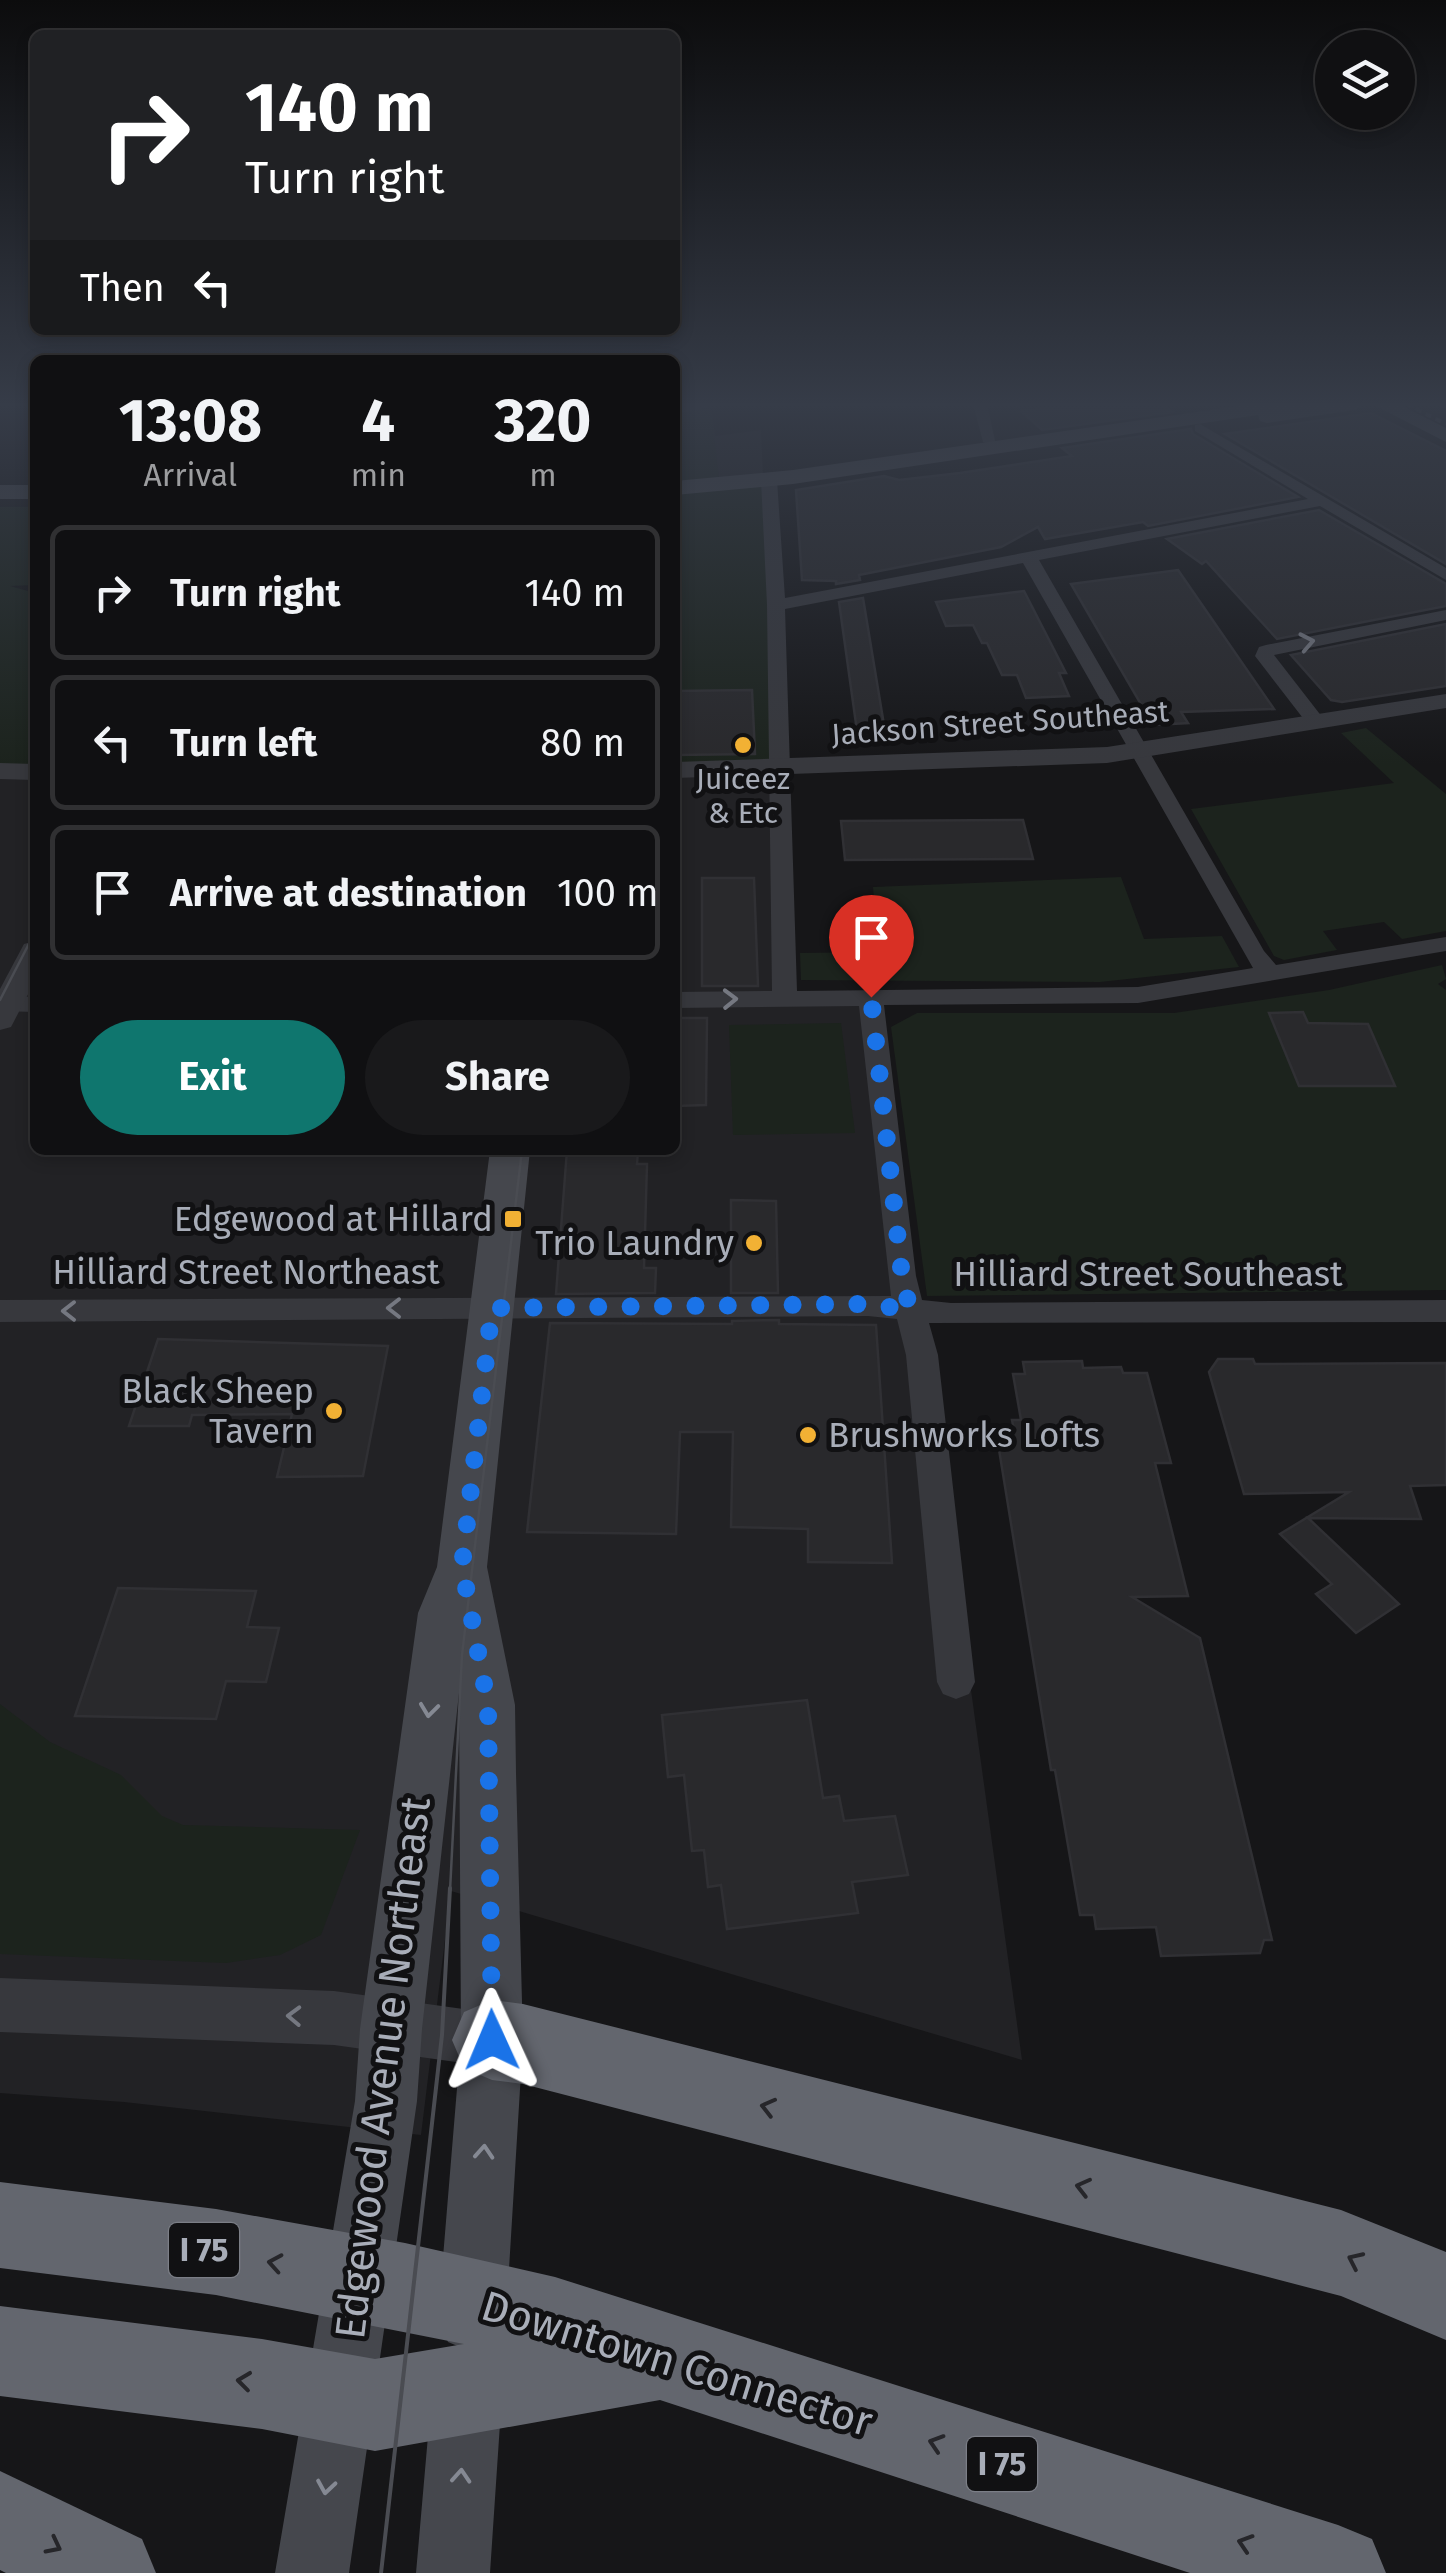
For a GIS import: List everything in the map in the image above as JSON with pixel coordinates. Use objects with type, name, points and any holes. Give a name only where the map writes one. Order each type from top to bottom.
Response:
[{"type":"highway","points":[[492,2040],[542,2049],[1342,2253],[1446,2296]]},
{"type":"highway","name":"Downtown Connector","points":[[0,2225],[216,2252],[406,2286],[554,2348],[666,2356],[1338,2573]]},
{"type":"highway","points":[[0,2351],[262,2384],[375,2404],[554,2348]]},
{"type":"highway","points":[[0,2519],[108,2573]]},
{"type":"main road","name":"Edgewood Avenue Northeast","points":[[312,2573],[383,2120],[443,1613],[462,1566],[509,1155]]},
{"type":"main road","name":"Edgewood Avenue Northeast","points":[[454,2573],[492,2040],[488,1705],[462,1566]]},
{"type":"street","points":[[771,524],[784,999]]},
{"type":"street","points":[[776,605],[1207,524]]},
{"type":"street","points":[[1360,524],[1446,575]]},
{"type":"street","points":[[1029,558],[1254,954],[1272,975]]},
{"type":"street","points":[[1316,722],[1264,656],[1266,650],[1446,615]]},
{"type":"street","name":"Jackson Street Southeast","points":[[680,770],[1141,752],[1446,701]]},
{"type":"street","points":[[0,771],[30,772]]},
{"type":"street","points":[[680,1000],[1138,996],[1446,944]]},
{"type":"street","points":[[14,1009],[30,964]]},
{"type":"street","points":[[871,997],[902,1276],[922,1355],[956,1682]]},
{"type":"street","name":"Hilliard Street Southeast","points":[[492,1308],[868,1304],[952,1314],[1446,1311]]},
{"type":"street","name":"Hilliard Street Northeast","points":[[0,1311],[492,1308]]},
{"type":"street","points":[[0,2006],[334,2018],[391,2029],[492,2040]]},
{"type":"shaded area","points":[[0,524],[30,524],[30,585],[10,586],[30,592],[30,768],[0,768]]},
{"type":"shaded area","points":[[680,524],[765,524],[785,998],[871,997],[920,1320],[1022,2060],[451,1891],[421,2135],[124,2102],[0,2093],[0,775],[30,775],[30,1155],[680,1155]]},
{"type":"shaded area","points":[[680,524],[771,524],[780,769],[680,769]]},
{"type":"shaded area","points":[[1366,728],[1446,794],[1446,931],[1402,939],[1384,922],[1323,931],[1337,950],[1284,960],[1274,956],[1191,809],[1394,783],[1341,733]]},
{"type":"shaded area","points":[[1121,877],[1144,939],[1222,936],[1239,967],[1100,982],[801,980],[800,953],[879,952],[873,887]]},
{"type":"shaded area","points":[[1442,965],[1446,979],[1438,984],[1446,990],[1446,1290],[927,1296],[891,1027],[917,1013],[1174,1013],[1329,990]]},
{"type":"shaded area","points":[[841,1023],[855,1133],[733,1135],[729,1025]]},
{"type":"shaded area","points":[[0,1704],[50,1742],[121,1775],[162,1816],[183,1825],[360,1830],[321,1935],[280,1955],[226,1963],[0,1954]]},
{"type":"building","points":[[798,524],[1131,524],[1045,539],[1038,527],[1001,547],[859,575],[860,580],[836,584],[802,580]]},
{"type":"building","points":[[1245,524],[1343,524],[1446,584],[1446,606],[1277,639],[1206,561],[1202,564],[1167,539]]},
{"type":"building","points":[[1378,524],[1446,524],[1446,564]]},
{"type":"building","points":[[1178,570],[1274,709],[1181,712],[1188,723],[1153,725],[1071,584]]},
{"type":"building","points":[[1024,591],[1066,673],[1059,673],[1069,696],[1026,698],[1017,675],[1002,675],[987,643],[982,643],[973,625],[946,626],[936,602]]},
{"type":"building","points":[[863,598],[885,731],[857,731],[839,602]]},
{"type":"building","points":[[1446,624],[1446,686],[1342,702],[1331,700],[1291,655]]},
{"type":"building","points":[[752,690],[755,754],[680,755],[680,691]]},
{"type":"building","points":[[1023,820],[1033,859],[845,860],[841,821]]},
{"type":"building","points":[[702,878],[754,878],[758,986],[702,986]]},
{"type":"building","points":[[1303,1012],[1308,1023],[1368,1024],[1395,1086],[1299,1086],[1269,1013]]},
{"type":"building","points":[[680,1018],[707,1018],[706,1105],[680,1106]]},
{"type":"building","points":[[567,1155],[638,1155],[637,1164],[647,1164],[644,1268],[656,1268],[655,1293],[556,1294]]},
{"type":"building","name":"Trio Laundry","points":[[731,1200],[776,1201],[778,1293],[731,1293]]},
{"type":"building","points":[[779,1320],[779,1324],[876,1325],[892,1563],[808,1562],[808,1529],[731,1527],[733,1432],[680,1432],[676,1534],[527,1532],[550,1323],[732,1324]]},
{"type":"building","points":[[158,1339],[388,1346],[363,1476],[277,1477],[292,1414],[192,1415],[189,1426],[129,1426]]},
{"type":"building","points":[[1218,1359],[1253,1359],[1255,1364],[1446,1363],[1446,1485],[1410,1486],[1421,1519],[1308,1518],[1399,1604],[1356,1633],[1316,1594],[1332,1584],[1280,1534],[1349,1492],[1244,1494],[1209,1372]]},
{"type":"building","points":[[1082,1361],[1083,1368],[1121,1367],[1123,1373],[1147,1373],[1171,1463],[1155,1463],[1188,1596],[1132,1597],[1200,1638],[1272,1940],[1264,1940],[1260,1953],[1161,1956],[1156,1927],[1096,1929],[1094,1915],[1080,1915],[1055,1770],[1051,1770],[996,1431],[1014,1430],[1012,1420],[1021,1420],[1013,1374],[1025,1374],[1023,1362]]},
{"type":"building","points":[[118,1588],[256,1591],[247,1627],[279,1628],[266,1682],[226,1681],[216,1719],[75,1716]]},
{"type":"building","points":[[807,1700],[823,1798],[839,1796],[844,1821],[895,1816],[908,1875],[852,1882],[858,1913],[727,1929],[721,1885],[708,1887],[704,1850],[692,1851],[684,1775],[668,1777],[662,1715]]},
{"type":"tram line","points":[[0,1000],[30,942]]},
{"type":"tram line","points":[[450,1891],[462,1655],[521,1155]]},
{"type":"tram line","points":[[381,2573],[442,2035],[450,1888]]},
{"type":"place","name":"Juiceez & Etc","points":[[743,745]]},
{"type":"place","name":"Edgewood at Hillard","points":[[513,1219]]},
{"type":"place","name":"Trio Laundry","points":[[754,1243]]},
{"type":"place","name":"Black Sheep Tavern","points":[[334,1411]]},
{"type":"place","name":"Brushworks Lofts","points":[[808,1435]]},
{"type":"route","points":[[492,2040],[488,1705],[462,1566],[492,1308],[868,1304],[910,1310],[902,1276],[871,997]]}]
